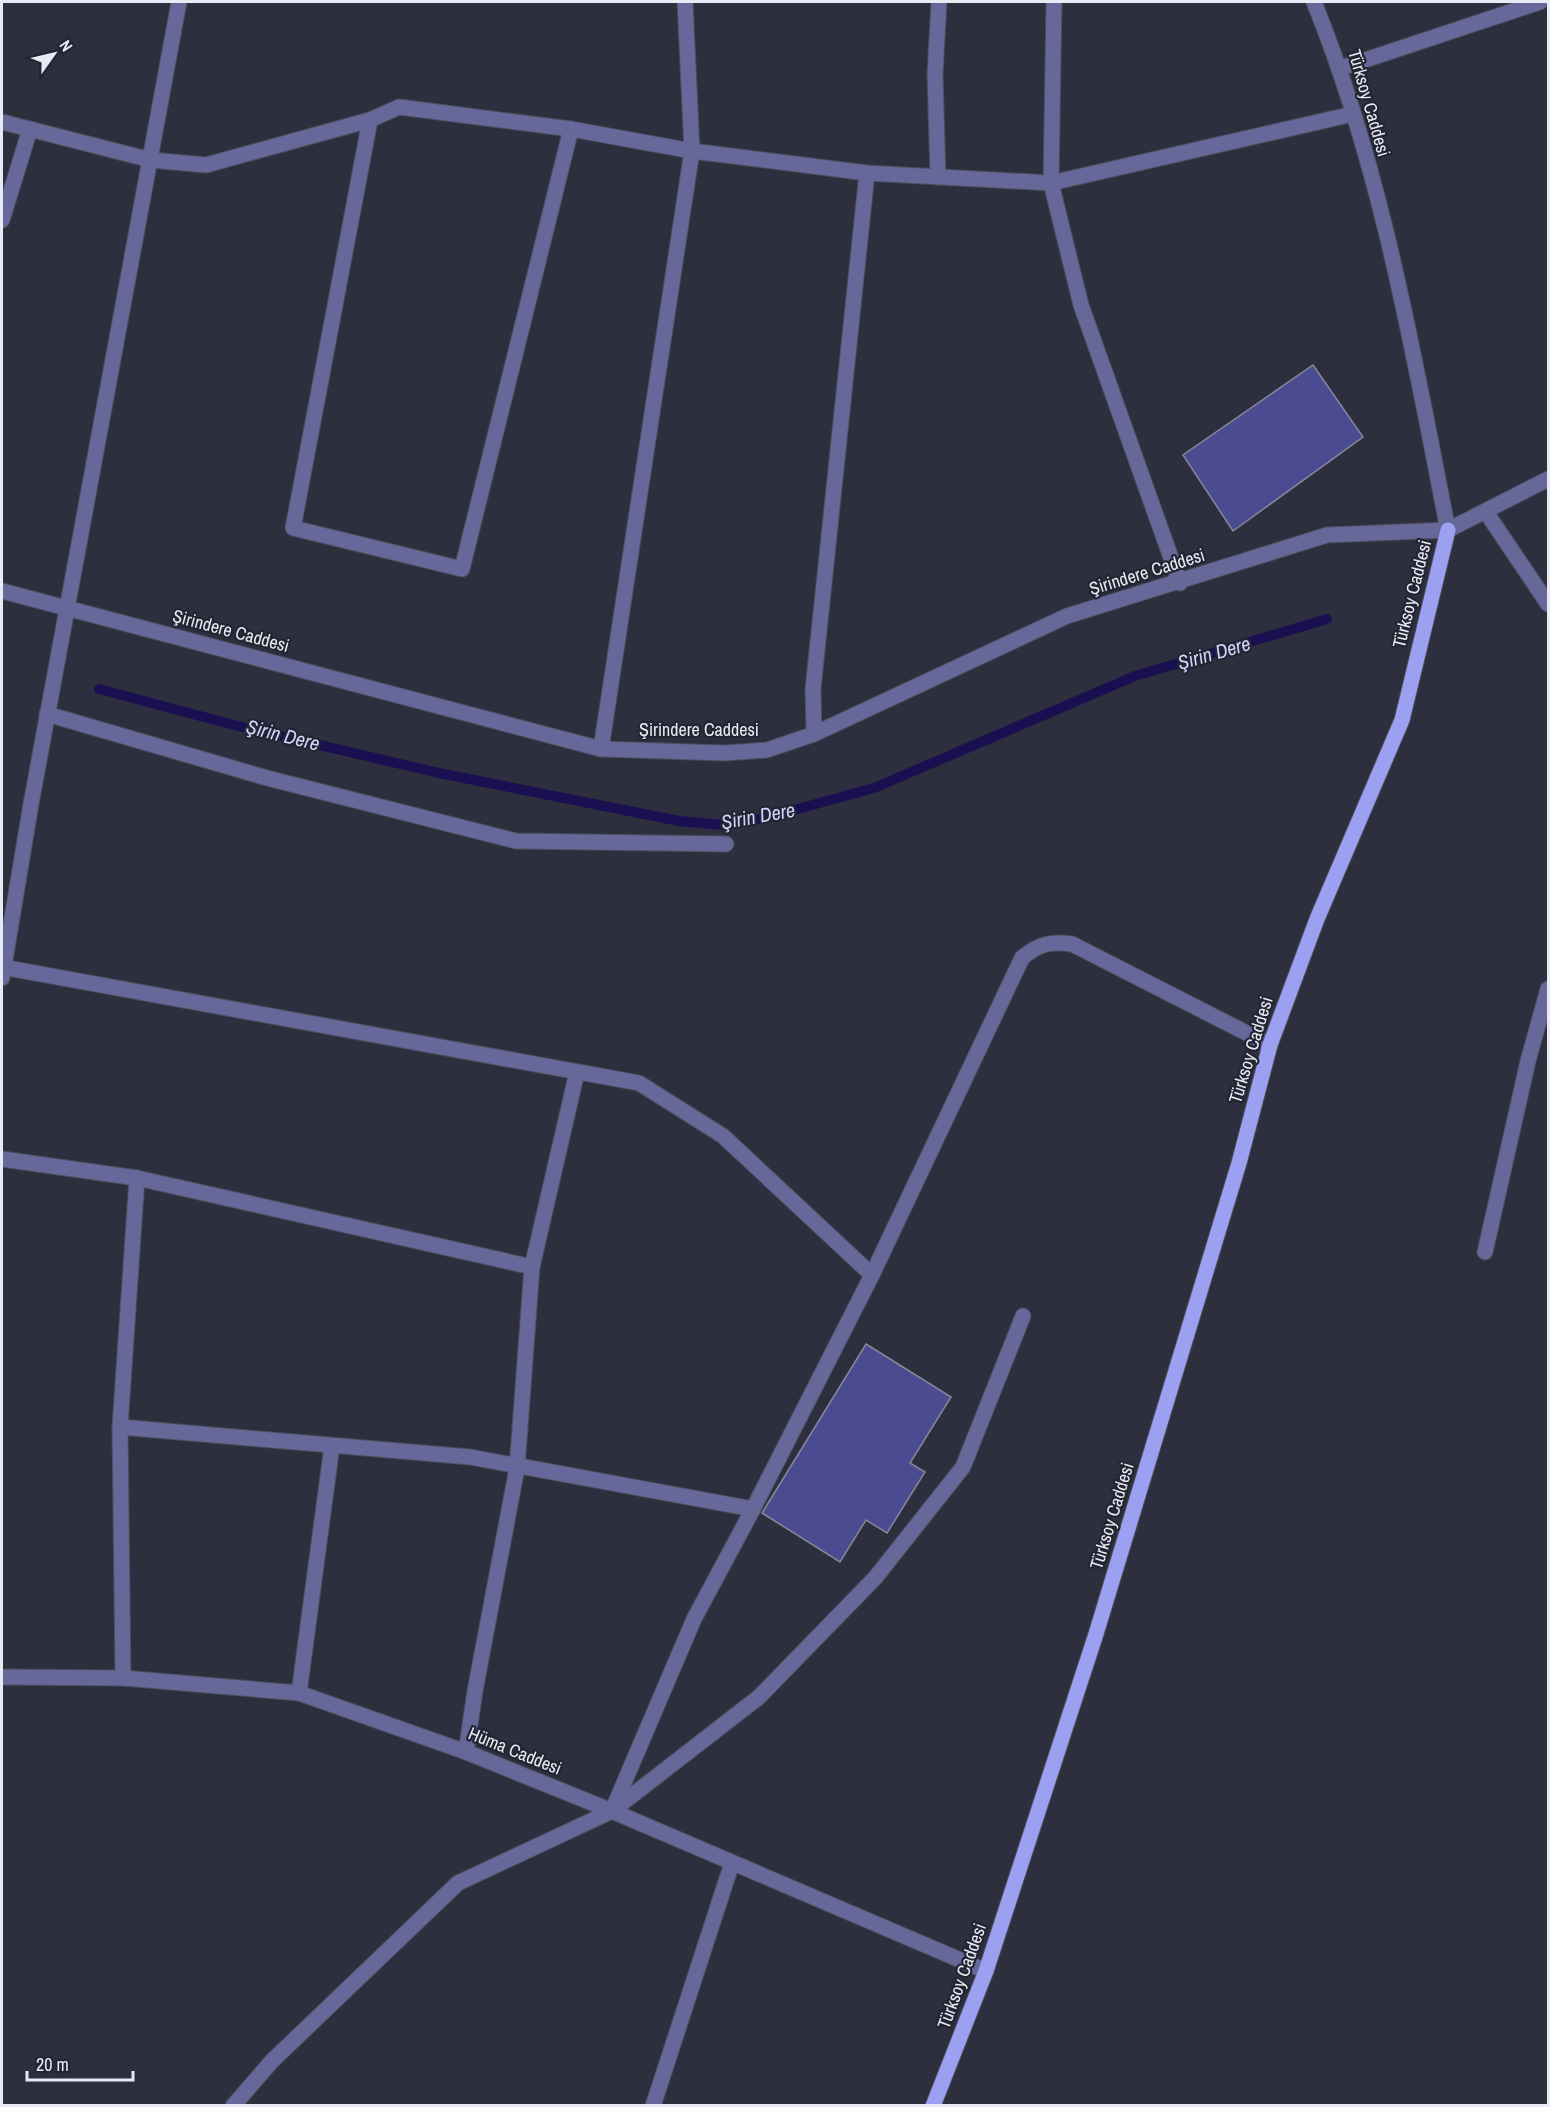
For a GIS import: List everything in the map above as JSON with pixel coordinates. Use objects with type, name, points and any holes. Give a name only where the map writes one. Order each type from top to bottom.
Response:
[{"type":"main road","name":"Türksoy Caddesi","points":[[933,2106],[986,1971],[1096,1634],[1239,1163],[1270,1045],[1317,920],[1402,720],[1448,530]]},
{"type":"street","points":[[180,2],[47,714],[2,971],[639,1083],[723,1136],[872,1275]]},
{"type":"street","points":[[601,749],[692,151],[685,2]]},
{"type":"street","points":[[938,177],[934,74],[939,2]]},
{"type":"street","points":[[1054,2],[1051,183],[1081,305],[1180,583]]},
{"type":"street","name":"Türksoy Caddesi","points":[[1314,2],[1341,68],[1403,298],[1448,530]]},
{"type":"street","points":[[1341,68],[1540,2]]},
{"type":"street","points":[[2,122],[152,160],[206,165],[370,120],[399,107],[571,129],[692,151],[867,173],[1051,183],[1353,114]]},
{"type":"street","points":[[370,120],[293,528],[462,569],[571,129]]},
{"type":"street","points":[[2,220],[30,129]]},
{"type":"street","points":[[814,734],[814,677],[867,173]]},
{"type":"street","points":[[1448,530],[1548,479]]},
{"type":"street","points":[[1486,512],[1548,604]]},
{"type":"street","name":"Şirindere Caddesi","points":[[2,591],[601,749],[704,753],[767,750],[814,734],[1067,616],[1180,583],[1327,535],[1448,530]]},
{"type":"street","points":[[47,714],[267,778],[516,841],[726,844]]},
{"type":"street","points":[[612,1811],[694,1619],[753,1509],[872,1275],[1016,967],[1031,950],[1056,942],[1072,944],[1270,1045]]},
{"type":"street","points":[[1485,1252],[1528,1061],[1548,989]]},
{"type":"street","points":[[466,1752],[474,1691],[517,1468],[532,1267],[577,1072]]},
{"type":"street","points":[[2,1159],[137,1178],[532,1267]]},
{"type":"street","points":[[123,1678],[120,1427],[137,1178]]},
{"type":"street","points":[[233,2106],[272,2061],[458,1883],[612,1811],[759,1697],[875,1578],[963,1467],[1023,1316]]},
{"type":"street","points":[[120,1427],[470,1457],[517,1468],[753,1509]]},
{"type":"street","points":[[299,1693],[332,1446]]},
{"type":"street","name":"Hüma Caddesi","points":[[2,1677],[123,1678],[299,1693],[466,1752],[612,1811],[986,1971]]},
{"type":"street","points":[[653,2106],[732,1863]]},
{"type":"building","points":[[1313,365],[1363,437],[1233,531],[1183,455]]},
{"type":"building","points":[[866,1344],[951,1397],[910,1463],[925,1472],[887,1533],[866,1520],[840,1562],[762,1513]]},
{"type":"waterway","name":"Şirin Dere","points":[[99,689],[234,725],[439,773],[679,821],[723,825],[765,818],[874,788],[1135,676],[1327,619]]}]
